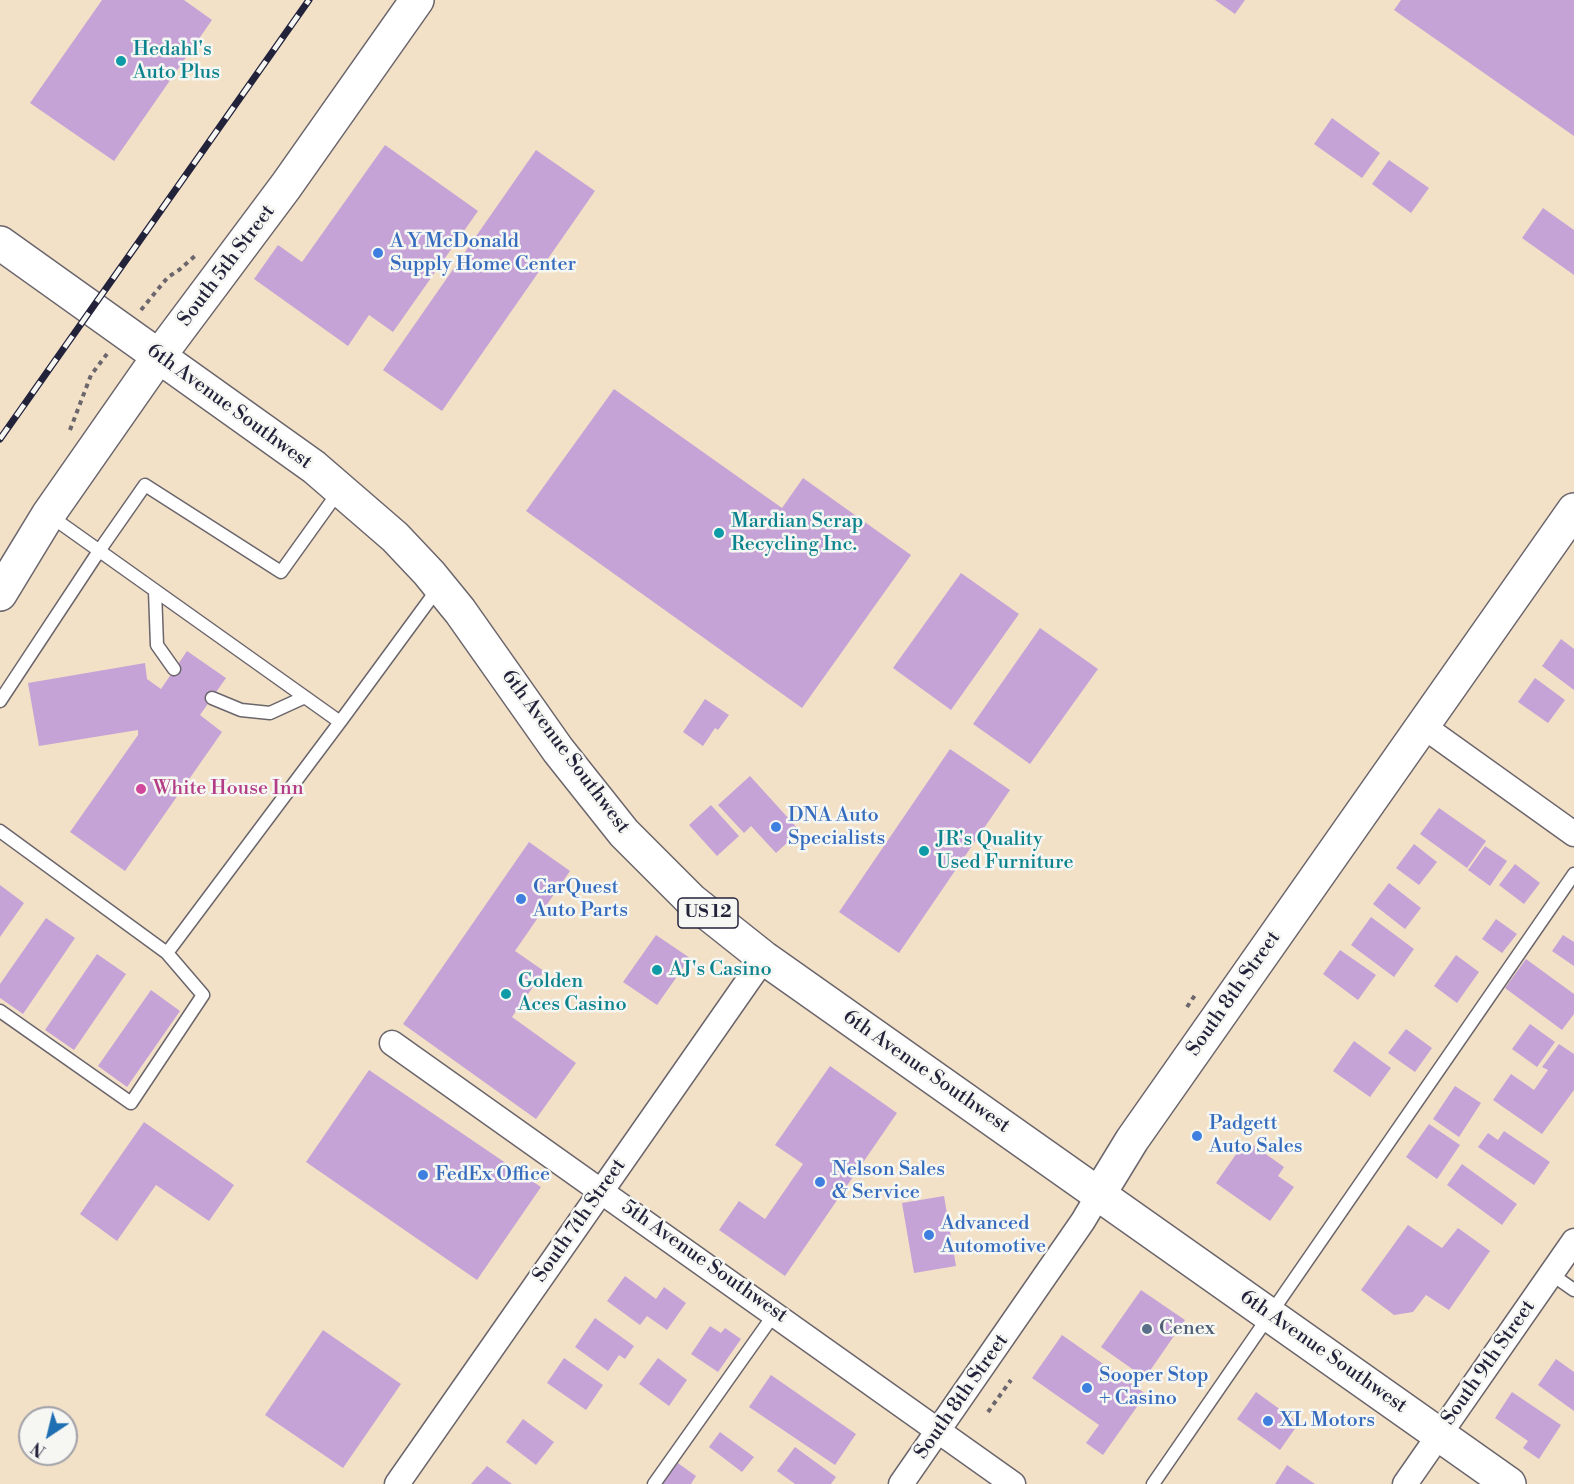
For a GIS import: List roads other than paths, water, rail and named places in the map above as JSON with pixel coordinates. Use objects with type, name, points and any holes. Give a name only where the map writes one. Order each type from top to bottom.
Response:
[{"type":"main road","name":"South 5th Street","points":[[0,594],[48,515],[159,356],[286,186],[417,0]]},
{"type":"main road","name":"6th Avenue Southwest","points":[[0,243],[314,467],[395,537],[460,611],[558,750],[624,833],[691,900],[764,958],[1509,1484]]},
{"type":"main road","name":"South 8th Street","points":[[1099,1194],[1132,1140],[1574,510]]},
{"type":"street","points":[[1423,726],[1574,834]]},
{"type":"street","name":"South 7th Street","points":[[397,1484],[764,958]]},
{"type":"street","name":"5th Avenue Southwest","points":[[392,1043],[1013,1484]]},
{"type":"street","name":"South 8th Street","points":[[901,1484],[1083,1221],[1099,1194]]},
{"type":"street","name":"South 9th Street","points":[[1405,1484],[1574,1241]]},
{"type":"lane","points":[[0,701],[145,485],[281,572],[340,490]]},
{"type":"lane","points":[[48,515],[340,723]]},
{"type":"lane","points":[[167,953],[340,723],[439,586]]},
{"type":"lane","points":[[155,591],[157,645],[174,669]]},
{"type":"lane","points":[[212,698],[241,710],[270,712],[305,698]]},
{"type":"lane","points":[[0,831],[167,953],[203,995],[131,1103],[0,1011]]},
{"type":"lane","points":[[1153,1484],[1574,874]]},
{"type":"lane","points":[[1551,1274],[1574,1290]]},
{"type":"lane","points":[[654,1484],[775,1313]]},
{"type":"railway","points":[[0,439],[309,0]]},
{"type":"place","name":"Hedahl's Auto Plus","points":[[121,61]]},
{"type":"place","name":"A Y McDonald Supply Home Center","points":[[378,253]]},
{"type":"place","name":"Mardian Scrap Recycling Inc.","points":[[719,533]]},
{"type":"place","name":"White House Inn","points":[[141,789]]},
{"type":"place","name":"DNA Auto Specialists","points":[[776,827]]},
{"type":"place","name":"JR's Quality Used Furniture","points":[[924,851]]},
{"type":"place","name":"CarQuest Auto Parts","points":[[521,899]]},
{"type":"place","name":"AJ's Casino","points":[[657,970]]},
{"type":"place","name":"Golden Aces Casino","points":[[506,994]]},
{"type":"place","name":"Padgett Auto Sales","points":[[1197,1136]]},
{"type":"place","name":"FedEx Office","points":[[423,1175]]},
{"type":"place","name":"Nelson Sales & Service","points":[[820,1182]]},
{"type":"place","name":"Advanced Automotive","points":[[929,1235]]},
{"type":"place","name":"Cenex","points":[[1147,1329]]},
{"type":"place","name":"Sooper Stop + Casino","points":[[1087,1388]]},
{"type":"place","name":"XL Motors","points":[[1268,1421]]}]
